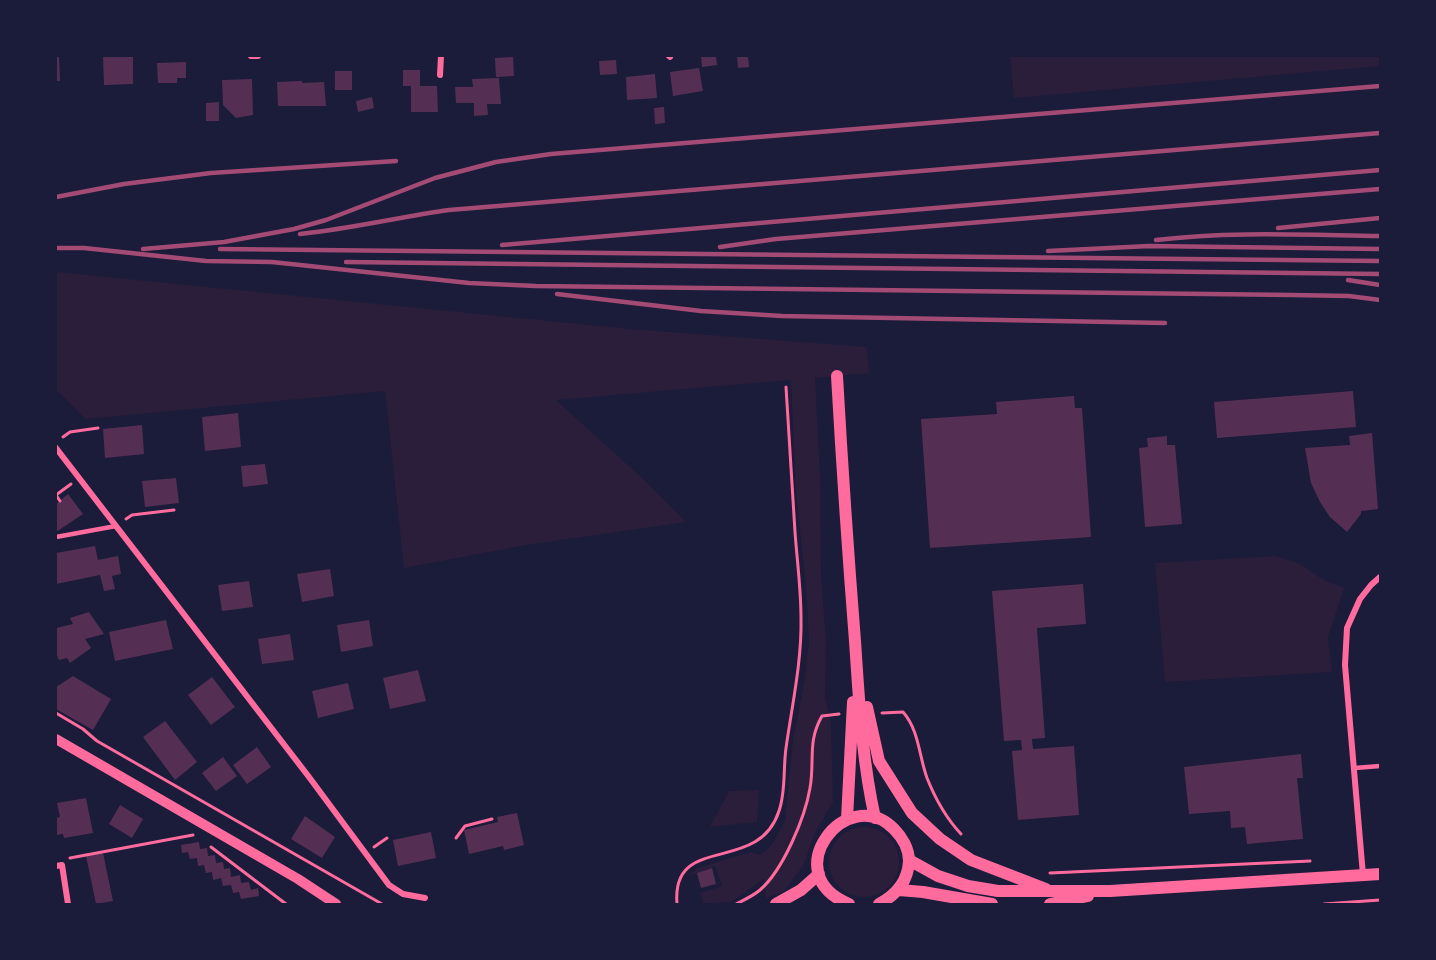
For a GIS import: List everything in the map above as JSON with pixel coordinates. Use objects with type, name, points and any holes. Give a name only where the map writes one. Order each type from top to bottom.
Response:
[{"type":"main road","points":[[837,376],[856,659],[867,781],[875,818]]},
{"type":"main road","points":[[847,819],[856,659]]},
{"type":"main road","points":[[856,659],[879,761],[912,813],[940,839],[971,860],[1053,891]]},
{"type":"main road","points":[[849,904],[830,902],[819,874],[817,858],[822,841],[833,828],[847,819],[860,817],[875,818],[890,825],[900,836],[907,849],[909,860],[907,876],[899,890],[879,904]]},
{"type":"main road","points":[[909,860],[938,876],[968,886],[998,891],[1110,891],[1380,874]]},
{"type":"main road","points":[[776,904],[801,890],[819,874]]},
{"type":"main road","points":[[899,890],[992,904]]},
{"type":"main road","points":[[1050,904],[1110,891]]},
{"type":"street","points":[[251,56],[258,56]]},
{"type":"street","points":[[440,75],[441,56]]},
{"type":"street","points":[[56,448],[309,777],[389,885],[403,894],[425,898]]},
{"type":"street","points":[[1363,875],[1345,665],[1347,628],[1360,599],[1380,578]]},
{"type":"street","points":[[56,739],[298,879],[336,904]]},
{"type":"street","points":[[59,866],[68,904]]},
{"type":"lane","points":[[56,537],[116,526]]},
{"type":"lane","points":[[1355,768],[1380,766]]},
{"type":"path","points":[[676,904],[677,882],[685,869],[698,860],[742,849],[758,842],[775,823],[782,799],[801,619],[786,387]]},
{"type":"path","points":[[56,443],[70,432],[98,428]]},
{"type":"path","points":[[60,501],[56,495],[78,477]]},
{"type":"path","points":[[116,526],[132,515],[174,510]]},
{"type":"path","points":[[892,712],[903,712],[911,721],[927,778],[949,821],[962,834]]},
{"type":"path","points":[[56,713],[83,729],[97,741],[382,904]]},
{"type":"path","points":[[736,904],[759,891],[779,868],[804,812],[811,788],[813,730],[822,716],[831,714]]},
{"type":"path","points":[[456,838],[465,826],[492,819]]},
{"type":"path","points":[[59,866],[72,857],[195,835],[196,820]]},
{"type":"path","points":[[203,841],[286,904]]},
{"type":"path","points":[[1043,871],[1053,874],[1318,861]]},
{"type":"path","points":[[1324,904],[1380,900]]},
{"type":"shaded area","points":[[1010,56],[1380,56],[1380,66],[1014,98]]},
{"type":"shaded area","points":[[56,272],[630,329],[867,347],[869,373],[815,378],[820,475],[821,575],[826,642],[825,698],[831,723],[833,802],[816,831],[803,866],[784,891],[766,898],[764,879],[731,902],[703,904],[700,893],[722,886],[715,866],[687,877],[698,868],[750,852],[761,855],[774,842],[785,820],[793,740],[805,678],[809,640],[796,492],[791,380],[556,400],[641,477],[686,522],[526,545],[404,568],[385,391],[85,419],[56,389]]},
{"type":"shaded area","points":[[1275,556],[1298,563],[1324,580],[1344,588],[1328,637],[1332,672],[1165,682],[1155,563]]},
{"type":"shaded area","points":[[759,790],[757,822],[710,827],[729,791]]},
{"type":"shaded area","points":[[857,827],[871,827],[884,832],[894,842],[899,862],[894,882],[884,892],[871,897],[857,897],[844,892],[834,882],[829,869],[829,855],[834,842],[844,832]]},
{"type":"building","points":[[56,56],[59,56],[60,81],[56,81]]},
{"type":"building","points":[[103,56],[133,56],[133,84],[104,85]]},
{"type":"building","points":[[701,56],[716,56],[717,65],[702,67]]},
{"type":"building","points":[[737,56],[748,56],[749,67],[738,68]]},
{"type":"building","points":[[513,57],[514,76],[496,77],[495,58]]},
{"type":"building","points":[[616,60],[617,74],[600,75],[599,61]]},
{"type":"building","points":[[186,62],[186,78],[177,78],[177,83],[158,83],[157,63]]},
{"type":"building","points":[[699,68],[703,91],[673,96],[670,72]]},
{"type":"building","points":[[403,70],[420,70],[420,86],[437,86],[438,112],[411,112],[411,86],[403,86]]},
{"type":"building","points":[[335,71],[352,71],[352,90],[335,90]]},
{"type":"building","points":[[655,74],[657,98],[627,100],[626,77]]},
{"type":"building","points":[[499,78],[501,104],[487,104],[488,115],[474,116],[474,103],[456,103],[455,87],[473,87],[472,79]]},
{"type":"building","points":[[252,79],[253,115],[236,118],[223,105],[222,80]]},
{"type":"building","points":[[302,81],[302,83],[324,82],[326,106],[278,106],[277,82]]},
{"type":"building","points":[[372,97],[374,108],[358,112],[356,101]]},
{"type":"building","points":[[219,102],[219,121],[206,121],[206,103]]},
{"type":"building","points":[[664,107],[665,123],[655,124],[654,108]]},
{"type":"building","points":[[1353,391],[1356,427],[1217,438],[1214,402]]},
{"type":"building","points":[[1074,396],[1075,408],[1082,408],[1091,537],[930,548],[921,419],[997,414],[996,402]]},
{"type":"building","points":[[238,413],[241,447],[205,451],[202,417]]},
{"type":"building","points":[[142,425],[144,454],[105,458],[103,429]]},
{"type":"building","points":[[1372,433],[1378,509],[1361,511],[1347,532],[1330,517],[1320,502],[1311,483],[1305,448],[1350,445],[1349,436]]},
{"type":"building","points":[[1167,436],[1167,445],[1175,445],[1182,524],[1145,527],[1139,448],[1148,447],[1147,438]]},
{"type":"building","points":[[265,464],[268,484],[243,487],[241,466]]},
{"type":"building","points":[[176,478],[179,503],[145,507],[142,481]]},
{"type":"building","points":[[68,494],[83,514],[56,532],[56,504]]},
{"type":"building","points":[[95,546],[98,560],[118,556],[121,574],[112,576],[115,589],[104,591],[100,575],[56,584],[56,553]]},
{"type":"building","points":[[330,569],[334,596],[302,602],[297,574]]},
{"type":"building","points":[[249,581],[253,607],[222,611],[218,585]]},
{"type":"building","points":[[1083,584],[1086,624],[1037,628],[1045,738],[1032,739],[1033,749],[1074,746],[1079,815],[1018,820],[1012,751],[1022,750],[1021,740],[1004,741],[992,591]]},
{"type":"building","points":[[89,612],[104,634],[85,639],[91,648],[70,663],[67,658],[59,660],[56,653],[56,628],[73,624],[70,618]]},
{"type":"building","points":[[166,620],[173,649],[115,661],[109,632]]},
{"type":"building","points":[[369,620],[373,646],[341,652],[337,625]]},
{"type":"building","points":[[290,634],[294,660],[262,664],[258,639]]},
{"type":"building","points":[[418,670],[426,701],[390,709],[383,678]]},
{"type":"building","points":[[73,676],[111,699],[93,730],[56,709],[56,687]]},
{"type":"building","points":[[212,677],[235,707],[211,725],[188,695]]},
{"type":"building","points":[[348,683],[354,709],[318,718],[312,691]]},
{"type":"building","points":[[165,721],[197,762],[175,780],[143,737]]},
{"type":"building","points":[[257,747],[271,767],[247,784],[233,765]]},
{"type":"building","points":[[1301,754],[1303,778],[1297,778],[1303,839],[1247,844],[1245,827],[1231,828],[1230,811],[1189,814],[1184,767]]},
{"type":"building","points":[[223,757],[237,776],[216,791],[202,773]]},
{"type":"building","points":[[86,798],[93,833],[64,838],[63,834],[56,835],[56,818],[60,817],[57,803]]},
{"type":"building","points":[[120,805],[143,819],[132,838],[109,824]]},
{"type":"building","points":[[517,813],[524,845],[504,850],[503,846],[469,854],[464,830],[498,822],[497,817]]},
{"type":"building","points":[[305,816],[335,837],[322,858],[291,839]]},
{"type":"building","points":[[431,832],[436,858],[398,866],[393,840]]},
{"type":"building","points":[[199,842],[200,849],[207,848],[208,856],[215,855],[216,863],[223,862],[224,869],[230,868],[231,877],[240,875],[241,883],[249,882],[251,890],[258,888],[259,896],[241,899],[239,892],[233,893],[231,885],[223,886],[221,878],[213,880],[212,872],[206,873],[204,865],[198,866],[197,858],[190,859],[188,852],[182,853],[181,845]]},
{"type":"building","points":[[103,853],[113,901],[96,904],[86,856]]},
{"type":"building","points":[[712,868],[716,884],[701,888],[697,873]]},
{"type":"railway","points":[[143,249],[224,242],[294,229],[326,220],[435,178],[496,162],[551,154],[1380,86]]},
{"type":"railway","points":[[300,234],[449,210],[1380,133]]},
{"type":"railway","points":[[56,197],[124,184],[211,173],[396,161]]},
{"type":"railway","points":[[502,245],[1380,170]]},
{"type":"railway","points":[[720,247],[776,239],[1380,189]]},
{"type":"railway","points":[[1278,228],[1380,218]]},
{"type":"railway","points":[[1156,240],[1240,235],[1380,236]]},
{"type":"railway","points":[[1048,251],[1149,246],[1380,249]]},
{"type":"railway","points":[[56,248],[84,248],[206,261],[272,262],[469,283],[536,286],[1292,295],[1349,296],[1380,300]]},
{"type":"railway","points":[[220,249],[1380,261]]},
{"type":"railway","points":[[346,262],[1380,274]]},
{"type":"railway","points":[[1348,280],[1380,285]]},
{"type":"railway","points":[[557,294],[701,311],[782,316],[1165,323]]}]
